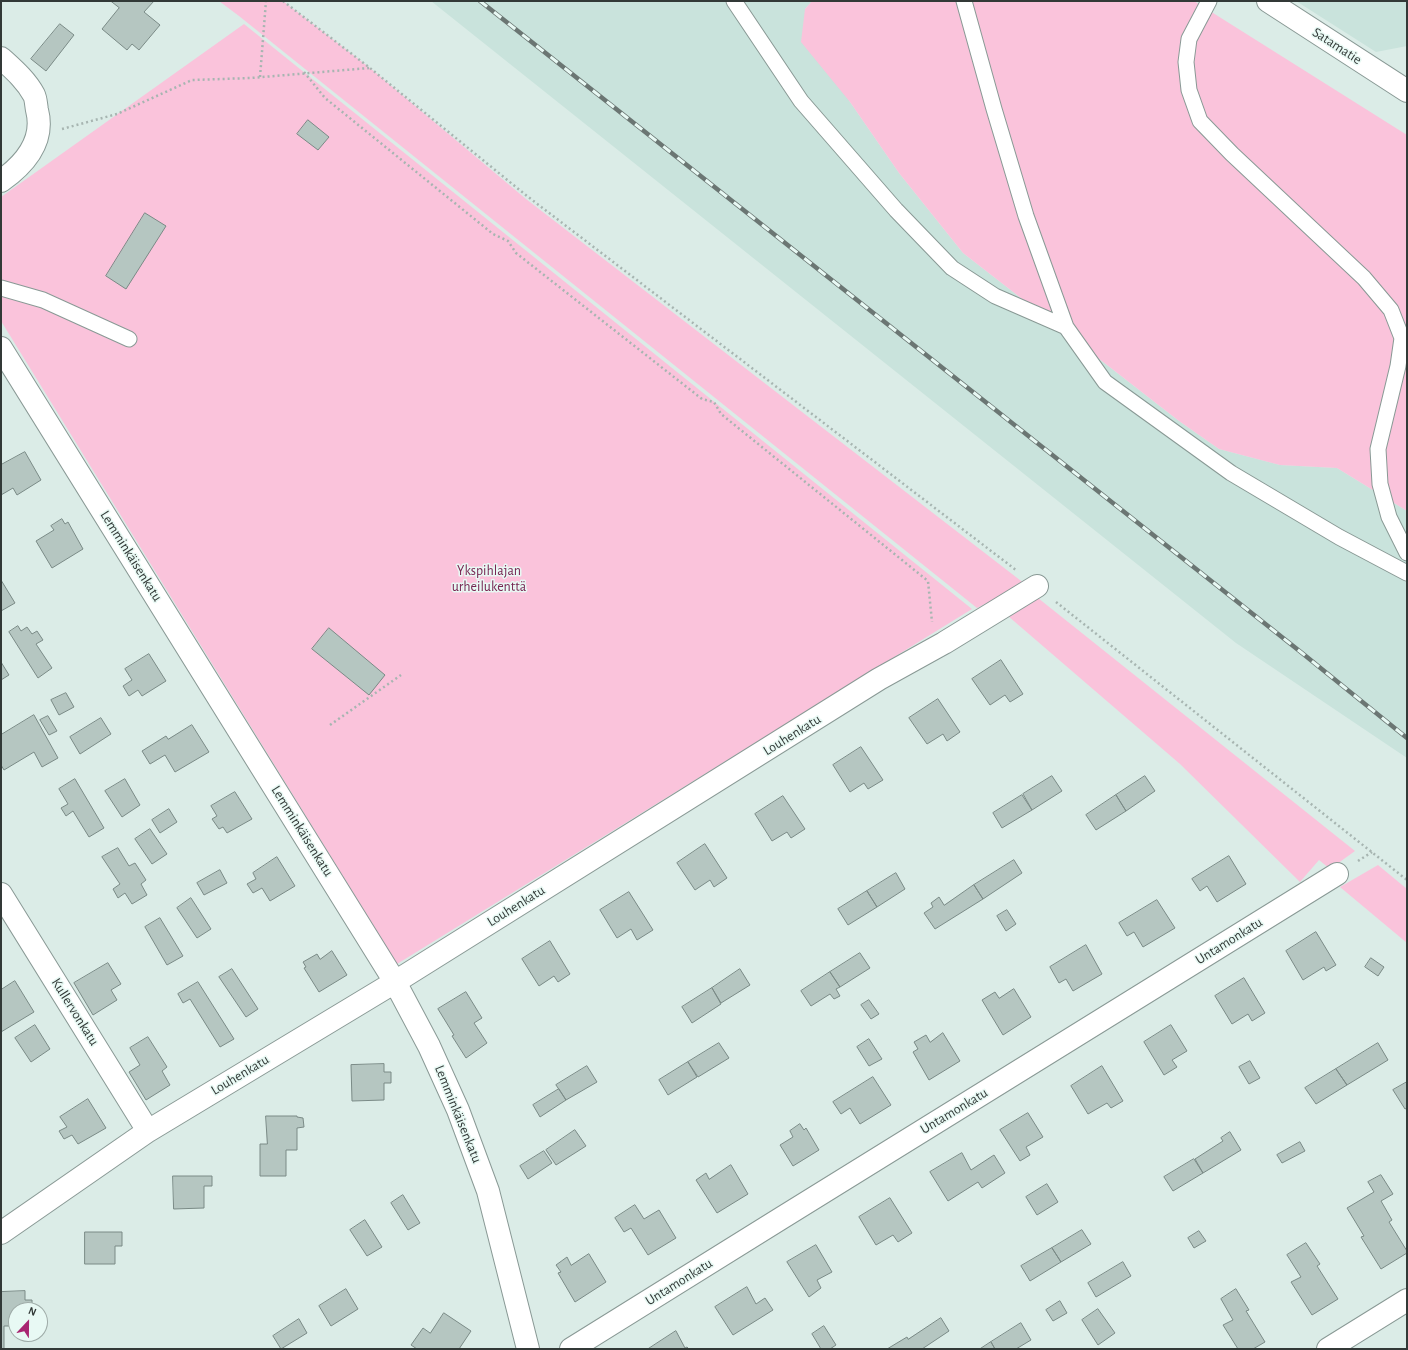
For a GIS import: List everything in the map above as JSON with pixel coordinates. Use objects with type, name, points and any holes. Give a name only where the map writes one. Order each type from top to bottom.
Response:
[{"type":"street","name":"Satamatie","points":[[1268,1],[1407,91]]},
{"type":"street","points":[[1,58],[17,72],[34,95],[39,115],[34,145],[13,173],[1,181]]},
{"type":"street","name":"Lemminkäisenkatu","points":[[1,348],[395,982],[429,1046],[458,1110],[488,1191],[528,1349]]},
{"type":"street","name":"Louhenkatu","points":[[1,1233],[148,1131],[395,982],[781,742],[879,679],[935,648],[1036,586]]},
{"type":"street","name":"Untamonkatu","points":[[572,1349],[904,1141],[977,1098],[1337,874]]},
{"type":"street","name":"Kullervonkatu","points":[[1,894],[148,1131]]},
{"type":"street","points":[[1328,1349],[1407,1300]]},
{"type":"lane","points":[[734,1],[801,101],[896,210],[952,268],[995,296],[1066,327]]},
{"type":"lane","points":[[964,1],[1026,216],[1066,327],[1105,382],[1231,473],[1339,537],[1407,573]]},
{"type":"lane","points":[[1209,1],[1189,39],[1186,62],[1189,90],[1200,121],[1232,154],[1364,278],[1391,310],[1402,338],[1398,366],[1378,449],[1380,484],[1389,518],[1407,554]]},
{"type":"lane","points":[[1,288],[43,300],[129,338]]},
{"type":"path","points":[[260,77],[266,1]]},
{"type":"path","points":[[283,1],[370,68],[534,200],[1036,586],[1407,880]]},
{"type":"path","points":[[34,145],[118,114],[192,80],[260,77],[304,72],[370,68]]},
{"type":"path","points":[[304,72],[325,98],[493,234],[508,241],[516,253],[702,399],[714,402],[720,414],[928,581],[935,648]]},
{"type":"path","points":[[330,725],[401,675]]},
{"type":"shaded area","points":[[431,1],[812,1],[805,9],[850,102],[899,173],[963,253],[1179,421],[1219,449],[1280,465],[1337,468],[1407,511],[1407,758],[1236,643]]},
{"type":"shaded area","points":[[1296,1],[1407,1],[1407,46],[1376,52]]},
{"type":"green space","points":[[219,1],[283,1],[370,68],[526,199],[1025,584],[977,608]]},
{"type":"green space","points":[[812,1],[1194,1],[1407,135],[1407,511],[1337,468],[1280,465],[1219,449],[1179,421],[963,253],[899,173],[850,102],[801,42],[805,9]]},
{"type":"green space","name":"Ykspihlajan urheilukenttä","points":[[244,24],[972,609],[397,964],[1,321],[1,197]]},
{"type":"green space","points":[[1038,598],[1355,851],[1330,869],[1319,860],[1300,882],[1180,764],[1008,616]]},
{"type":"green space","points":[[1378,865],[1407,889],[1407,943],[1340,887]]},
{"type":"building","points":[[111,1],[154,1],[144,12],[160,25],[139,50],[132,44],[127,50],[102,29],[119,8]]},
{"type":"building","points":[[60,24],[74,35],[46,71],[31,59]]},
{"type":"building","points":[[308,120],[329,137],[318,150],[297,134]]},
{"type":"building","points":[[145,213],[166,226],[126,289],[106,276]]},
{"type":"building","points":[[25,452],[41,480],[17,495],[13,488],[1,495],[1,465]]},
{"type":"building","points":[[62,519],[65,524],[68,522],[83,549],[52,568],[36,541],[54,530],[51,526]]},
{"type":"building","points":[[1,580],[15,603],[1,611]]},
{"type":"building","points":[[18,626],[21,631],[27,627],[32,634],[37,631],[43,640],[36,644],[52,668],[38,678],[9,632]]},
{"type":"building","points":[[329,628],[385,675],[369,695],[312,649]]},
{"type":"building","points":[[149,654],[166,681],[142,696],[138,690],[129,696],[123,686],[132,680],[125,669]]},
{"type":"building","points":[[1001,660],[1023,694],[1010,702],[1005,695],[990,705],[972,679]]},
{"type":"building","points":[[1,662],[9,675],[1,680]]},
{"type":"building","points":[[66,693],[74,707],[59,715],[51,700]]},
{"type":"building","points":[[938,699],[960,732],[947,741],[943,734],[927,744],[909,718]]},
{"type":"building","points":[[34,715],[58,758],[42,767],[34,752],[4,770],[1,765],[1,735]]},
{"type":"building","points":[[48,716],[57,731],[49,735],[40,720]]},
{"type":"building","points":[[101,718],[111,734],[80,754],[70,737]]},
{"type":"building","points":[[192,725],[209,752],[175,772],[165,755],[150,764],[142,751],[166,736],[168,739]]},
{"type":"building","points":[[861,747],[883,780],[868,789],[864,783],[850,792],[833,765]]},
{"type":"building","points":[[1052,776],[1062,791],[1032,810],[1023,794]]},
{"type":"building","points":[[1145,776],[1155,791],[1126,811],[1116,795]]},
{"type":"building","points":[[75,779],[104,828],[89,837],[73,811],[66,816],[61,808],[68,804],[59,789]]},
{"type":"building","points":[[125,779],[140,805],[122,817],[105,791]]},
{"type":"building","points":[[235,792],[252,819],[227,833],[223,827],[219,829],[212,819],[217,816],[211,806]]},
{"type":"building","points":[[1022,795],[1032,810],[1002,828],[993,813]]},
{"type":"building","points":[[1116,795],[1126,811],[1096,830],[1086,815]]},
{"type":"building","points":[[783,796],[805,829],[791,838],[787,832],[772,841],[755,814]]},
{"type":"building","points":[[169,809],[177,822],[160,833],[152,820]]},
{"type":"building","points":[[150,829],[167,854],[152,864],[135,839]]},
{"type":"building","points":[[705,844],[727,878],[714,887],[710,880],[695,890],[677,863]]},
{"type":"building","points":[[118,848],[129,866],[135,863],[146,880],[141,884],[147,895],[132,904],[125,893],[118,898],[113,889],[120,884],[102,857]]},
{"type":"building","points":[[1229,856],[1246,884],[1217,902],[1207,886],[1200,891],[1192,879]]},
{"type":"building","points":[[277,857],[295,886],[270,901],[262,888],[253,893],[247,884],[256,879],[253,873]]},
{"type":"building","points":[[1014,860],[1022,873],[983,899],[974,885]]},
{"type":"building","points":[[220,870],[227,883],[204,895],[197,883]]},
{"type":"building","points":[[896,873],[905,889],[877,907],[867,891]]},
{"type":"building","points":[[974,885],[983,899],[935,929],[924,913],[933,907],[931,903],[939,897],[944,905]]},
{"type":"building","points":[[867,891],[877,907],[848,925],[838,909]]},
{"type":"building","points":[[629,892],[653,930],[637,940],[631,929],[617,938],[600,910]]},
{"type":"building","points":[[191,898],[211,929],[197,938],[177,908]]},
{"type":"building","points":[[1157,900],[1175,928],[1143,947],[1134,932],[1127,936],[1119,923]]},
{"type":"building","points":[[1007,910],[1016,924],[1006,931],[997,916]]},
{"type":"building","points":[[160,918],[183,956],[167,965],[145,927]]},
{"type":"building","points":[[1316,932],[1336,965],[1326,971],[1324,967],[1303,980],[1286,951]]},
{"type":"building","points":[[550,941],[570,974],[558,982],[554,976],[539,986],[522,959]]},
{"type":"building","points":[[1086,945],[1102,974],[1073,991],[1066,979],[1059,983],[1050,967]]},
{"type":"building","points":[[332,951],[347,975],[319,992],[304,968],[306,967],[303,962],[317,954],[320,959]]},
{"type":"building","points":[[860,953],[870,968],[840,987],[830,972]]},
{"type":"building","points":[[1371,958],[1384,967],[1378,976],[1365,967]]},
{"type":"building","points":[[108,963],[121,984],[111,990],[117,1000],[93,1015],[74,983]]},
{"type":"building","points":[[232,969],[258,1009],[246,1017],[219,977]]},
{"type":"building","points":[[740,969],[750,985],[721,1003],[712,988]]},
{"type":"building","points":[[830,972],[840,987],[836,989],[840,996],[834,999],[830,994],[811,1006],[801,991]]},
{"type":"building","points":[[1244,978],[1265,1013],[1252,1021],[1248,1014],[1232,1024],[1215,996]]},
{"type":"building","points":[[15,981],[34,1012],[1,1032],[1,990]]},
{"type":"building","points":[[198,982],[234,1039],[220,1047],[190,999],[183,1003],[178,994]]},
{"type":"building","points":[[712,988],[721,1004],[692,1023],[682,1007]]},
{"type":"building","points":[[1014,989],[1031,1017],[1003,1035],[982,1000],[995,992],[999,998]]},
{"type":"building","points":[[466,992],[482,1018],[474,1023],[487,1043],[466,1058],[452,1036],[454,1035],[438,1009]]},
{"type":"building","points":[[869,1000],[879,1014],[871,1019],[861,1005]]},
{"type":"building","points":[[35,1025],[50,1049],[31,1062],[15,1038]]},
{"type":"building","points":[[1171,1025],[1187,1051],[1172,1060],[1177,1067],[1164,1075],[1144,1042]]},
{"type":"building","points":[[943,1033],[960,1061],[929,1080],[913,1052],[918,1049],[914,1042],[926,1035],[930,1042]]},
{"type":"building","points":[[148,1037],[167,1067],[162,1071],[170,1085],[146,1100],[129,1072],[140,1065],[130,1048]]},
{"type":"building","points":[[869,1039],[882,1059],[869,1066],[857,1047]]},
{"type":"building","points":[[719,1043],[729,1058],[698,1077],[688,1062]]},
{"type":"building","points":[[1378,1043],[1388,1060],[1347,1085],[1336,1069]]},
{"type":"building","points":[[1250,1061],[1260,1078],[1249,1084],[1239,1067]]},
{"type":"building","points":[[688,1062],[697,1077],[668,1095],[659,1080]]},
{"type":"building","points":[[384,1064],[384,1072],[391,1072],[391,1083],[384,1083],[384,1100],[352,1101],[351,1065]]},
{"type":"building","points":[[587,1066],[597,1082],[566,1100],[556,1085]]},
{"type":"building","points":[[1102,1066],[1123,1101],[1111,1108],[1107,1103],[1088,1114],[1071,1086]]},
{"type":"building","points":[[1336,1069],[1347,1085],[1316,1104],[1305,1088]]},
{"type":"building","points":[[873,1077],[891,1105],[860,1124],[850,1108],[841,1114],[833,1102]]},
{"type":"building","points":[[1407,1082],[1407,1108],[1405,1109],[1393,1090]]},
{"type":"building","points":[[559,1089],[566,1100],[540,1117],[533,1105]]},
{"type":"building","points":[[88,1099],[106,1128],[78,1144],[72,1135],[64,1139],[59,1131],[67,1127],[60,1117]]},
{"type":"building","points":[[1028,1113],[1043,1137],[1026,1147],[1030,1155],[1020,1161],[1000,1130]]},
{"type":"building","points":[[266,1116],[297,1116],[303,1118],[304,1127],[297,1128],[297,1150],[286,1150],[286,1176],[260,1176],[260,1144],[267,1144]]},
{"type":"building","points":[[800,1124],[804,1130],[806,1128],[819,1150],[793,1166],[780,1145],[793,1137],[790,1131]]},
{"type":"building","points":[[575,1130],[586,1146],[556,1165],[546,1150]]},
{"type":"building","points":[[1230,1132],[1241,1150],[1203,1173],[1195,1159],[1223,1141],[1221,1138]]},
{"type":"building","points":[[1300,1142],[1305,1151],[1282,1163],[1277,1155]]},
{"type":"building","points":[[544,1151],[552,1163],[528,1179],[520,1166]]},
{"type":"building","points":[[962,1153],[971,1170],[994,1155],[1005,1173],[982,1188],[978,1182],[948,1201],[930,1172]]},
{"type":"building","points":[[1194,1159],[1203,1173],[1173,1191],[1164,1177]]},
{"type":"building","points":[[731,1165],[748,1194],[717,1213],[696,1180],[706,1173],[709,1179]]},
{"type":"building","points":[[1381,1175],[1393,1194],[1381,1201],[1392,1220],[1389,1222],[1407,1253],[1381,1269],[1361,1237],[1364,1236],[1347,1208],[1374,1192],[1368,1182]]},
{"type":"building","points":[[173,1176],[212,1176],[212,1186],[204,1186],[204,1208],[174,1209]]},
{"type":"building","points":[[1047,1184],[1058,1202],[1037,1215],[1026,1197]]},
{"type":"building","points":[[403,1195],[420,1223],[408,1230],[391,1203]]},
{"type":"building","points":[[890,1198],[912,1233],[898,1242],[893,1235],[876,1245],[859,1217]]},
{"type":"building","points":[[635,1205],[644,1219],[659,1210],[676,1238],[648,1255],[631,1228],[624,1232],[615,1218]]},
{"type":"building","points":[[365,1220],[382,1247],[367,1256],[350,1230]]},
{"type":"building","points":[[1082,1230],[1091,1244],[1061,1262],[1052,1248]]},
{"type":"building","points":[[1199,1231],[1206,1241],[1194,1248],[1188,1238]]},
{"type":"building","points":[[85,1232],[122,1232],[122,1246],[115,1246],[115,1264],[85,1264]]},
{"type":"building","points":[[1306,1243],[1320,1264],[1317,1266],[1338,1299],[1312,1315],[1291,1282],[1301,1277],[1287,1255]]},
{"type":"building","points":[[816,1245],[832,1272],[817,1280],[821,1288],[809,1297],[787,1262]]},
{"type":"building","points":[[1052,1248],[1061,1262],[1030,1281],[1021,1266]]},
{"type":"building","points":[[589,1254],[606,1282],[575,1302],[558,1273],[561,1272],[556,1265],[567,1257],[571,1265]]},
{"type":"building","points":[[1123,1262],[1131,1276],[1096,1297],[1088,1283]]},
{"type":"building","points":[[747,1287],[756,1304],[765,1298],[773,1310],[733,1335],[715,1307]]},
{"type":"building","points":[[346,1289],[358,1309],[331,1326],[319,1306]]},
{"type":"building","points":[[1236,1289],[1249,1310],[1246,1311],[1265,1342],[1253,1349],[1238,1349],[1223,1325],[1233,1320],[1221,1299]]},
{"type":"building","points":[[25,1291],[25,1300],[32,1300],[32,1302],[8,1302],[8,1326],[4,1326],[4,1349],[1,1349],[1,1292]]},
{"type":"building","points":[[1060,1301],[1067,1313],[1053,1321],[1046,1310]]},
{"type":"building","points":[[1098,1309],[1115,1333],[1098,1345],[1082,1320]]},
{"type":"building","points":[[444,1313],[471,1331],[459,1349],[417,1349],[411,1345],[423,1328],[430,1333]]},
{"type":"building","points":[[941,1318],[949,1331],[922,1349],[887,1349],[907,1337],[908,1339]]},
{"type":"building","points":[[299,1319],[307,1333],[281,1349],[273,1336]]},
{"type":"building","points":[[1021,1323],[1031,1340],[1016,1349],[995,1349],[991,1342]]},
{"type":"building","points":[[824,1326],[836,1345],[830,1349],[821,1349],[812,1334]]},
{"type":"building","points":[[676,1331],[685,1348],[687,1347],[689,1349],[648,1349]]},
{"type":"building","points":[[991,1342],[995,1349],[980,1349]]},
{"type":"railway","points":[[480,1],[1407,738]]}]
